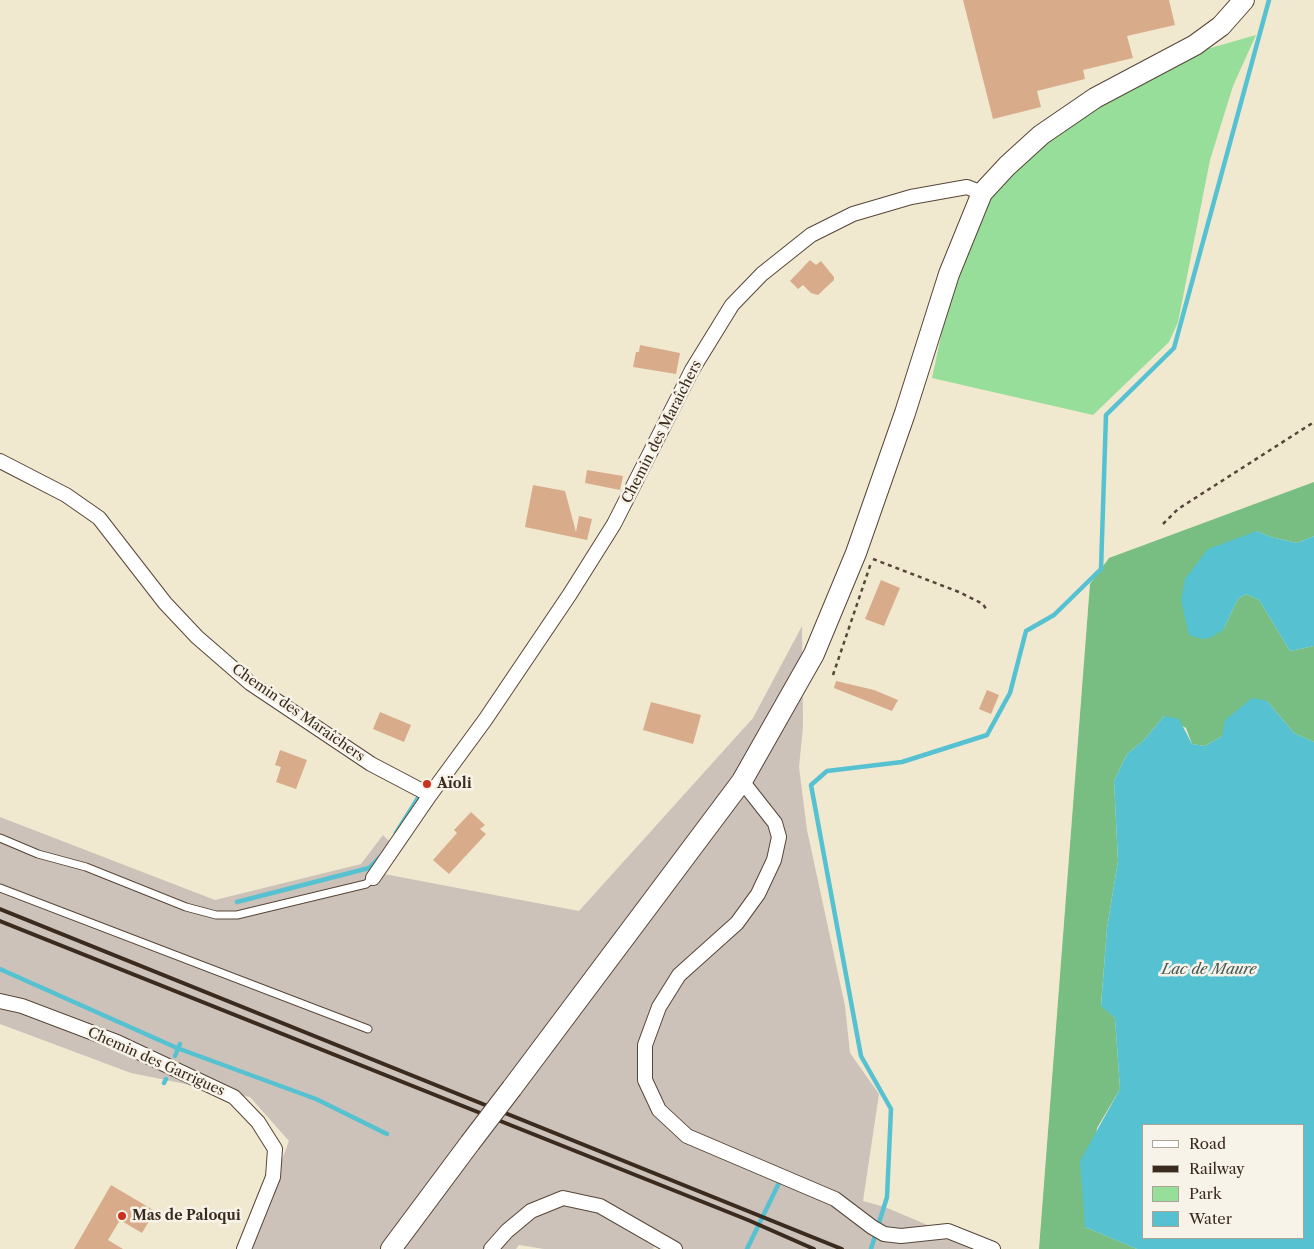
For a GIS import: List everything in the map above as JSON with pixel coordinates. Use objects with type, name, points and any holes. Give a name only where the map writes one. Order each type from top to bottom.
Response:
[{"type":"street","points":[[391,1249],[742,781],[814,654],[856,553],[905,413],[946,283],[982,193],[1007,166],[1041,135],[1095,98],[1195,44],[1221,26],[1244,0]]},
{"type":"street","name":"Chemin des Maraîchers","points":[[373,878],[430,795],[491,712],[570,594],[614,524],[692,370],[732,305],[762,274],[811,235],[853,214],[911,197],[967,187],[982,193]]},
{"type":"street","name":"Chemin des Maraîchers","points":[[0,461],[66,495],[98,518],[165,603],[197,637],[250,683],[372,764],[430,795]]},
{"type":"street","points":[[742,781],[775,823],[779,837],[774,860],[758,894],[737,923],[679,975],[659,1007],[645,1045],[645,1080],[659,1110],[687,1136],[835,1199],[878,1231],[901,1236],[948,1231],[993,1249]]},
{"type":"street","name":"Chemin des Garrigues","points":[[0,1001],[22,1006],[117,1042],[234,1097],[258,1122],[275,1149],[273,1177],[244,1249]]},
{"type":"street","points":[[491,1249],[530,1211],[563,1198],[600,1206],[675,1249]]},
{"type":"lane","points":[[0,838],[38,854],[86,867],[186,907],[216,915],[237,915],[366,884],[373,878]]},
{"type":"lane","points":[[0,888],[368,1029]]},
{"type":"path","points":[[1163,524],[1178,509],[1314,422]]},
{"type":"path","points":[[873,559],[959,592],[983,604],[986,609]]},
{"type":"shaded area","points":[[802,626],[803,727],[799,767],[807,830],[845,1006],[850,1053],[879,1094],[863,1201],[885,1207],[984,1249],[666,1249],[655,1245],[653,1249],[544,1249],[519,1245],[516,1249],[249,1249],[289,1141],[250,1097],[131,1073],[0,1024],[0,817],[215,900],[361,864],[383,835],[390,842],[384,874],[579,911],[753,718]]},
{"type":"green space","points":[[1256,35],[1233,86],[1210,160],[1178,322],[1169,342],[1093,415],[932,378],[955,271],[985,198],[1010,170],[1098,105],[1165,68],[1207,49]]},
{"type":"green space","points":[[1314,482],[1314,536],[1297,543],[1271,537],[1257,531],[1223,630],[1238,599],[1246,594],[1259,600],[1290,651],[1314,646],[1314,742],[1294,733],[1267,701],[1222,736],[1205,746],[1192,744],[1186,728],[1164,716],[1144,740],[1127,754],[1114,781],[1118,861],[1107,928],[1101,1005],[1115,1018],[1120,1089],[1097,1128],[1085,1227],[1137,1249],[1039,1249],[1090,584],[1109,558]]},
{"type":"water","points":[[1257,531],[1271,537],[1297,543],[1314,536],[1314,646],[1290,651],[1259,600],[1246,594],[1238,599],[1223,630],[1210,638],[1202,639],[1189,635],[1181,600],[1185,579],[1208,549]]},
{"type":"water","name":"Lac de Maure","points":[[1252,698],[1267,701],[1294,733],[1314,742],[1314,1249],[1137,1249],[1085,1227],[1080,1161],[1120,1089],[1115,1018],[1101,1006],[1107,928],[1118,861],[1114,781],[1127,754],[1144,740],[1164,716],[1179,719],[1192,744],[1205,746],[1222,736],[1225,720]]},
{"type":"building","points":[[963,0],[1169,0],[1175,25],[1127,36],[1133,58],[1083,70],[1085,79],[1037,91],[1041,107],[993,119]]},
{"type":"building","points":[[810,260],[816,265],[821,261],[834,277],[834,280],[818,295],[811,293],[803,285],[798,289],[790,281]]},
{"type":"building","points":[[640,345],[680,353],[676,374],[633,367],[636,352],[639,352]]},
{"type":"building","points":[[587,470],[623,476],[620,490],[585,483]]},
{"type":"building","points":[[533,485],[565,491],[576,532],[579,516],[592,519],[587,540],[525,527]]},
{"type":"building","points":[[881,580],[900,588],[884,626],[865,619]]},
{"type":"building","points":[[836,681],[874,690],[898,700],[892,711],[834,688]]},
{"type":"building","points":[[987,690],[999,695],[991,714],[979,709]]},
{"type":"building","points":[[651,702],[701,715],[693,744],[643,730]]},
{"type":"building","points":[[380,712],[411,725],[404,742],[373,729]]},
{"type":"building","points":[[280,750],[307,760],[296,789],[276,782],[281,767],[275,765]]},
{"type":"building","points":[[471,812],[485,825],[480,829],[486,834],[449,874],[433,860],[457,833],[454,830]]},
{"type":"building","name":"Mas de Paloqui","points":[[111,1185],[155,1211],[142,1233],[120,1220],[108,1240],[123,1249],[74,1249]]},
{"type":"waterway","points":[[871,1249],[887,1197],[891,1109],[861,1056],[811,785],[827,771],[902,762],[987,735],[1010,693],[1026,631],[1054,615],[1101,569],[1106,415],[1174,348],[1269,0]]},
{"type":"waterway","points":[[396,833],[418,798]]},
{"type":"waterway","points":[[237,902],[369,868],[381,856]]},
{"type":"waterway","points":[[0,969],[177,1048],[316,1099],[387,1134]]},
{"type":"waterway","points":[[175,1056],[180,1044]]},
{"type":"waterway","points":[[164,1083],[166,1079]]},
{"type":"waterway","points":[[747,1249],[778,1185]]},
{"type":"railway","points":[[0,909],[842,1249]]},
{"type":"railway","points":[[0,921],[748,1220],[814,1249]]},
{"type":"place","name":"Aïoli","points":[[427,784]]},
{"type":"place","name":"Mas de Paloqui","points":[[122,1216]]}]
